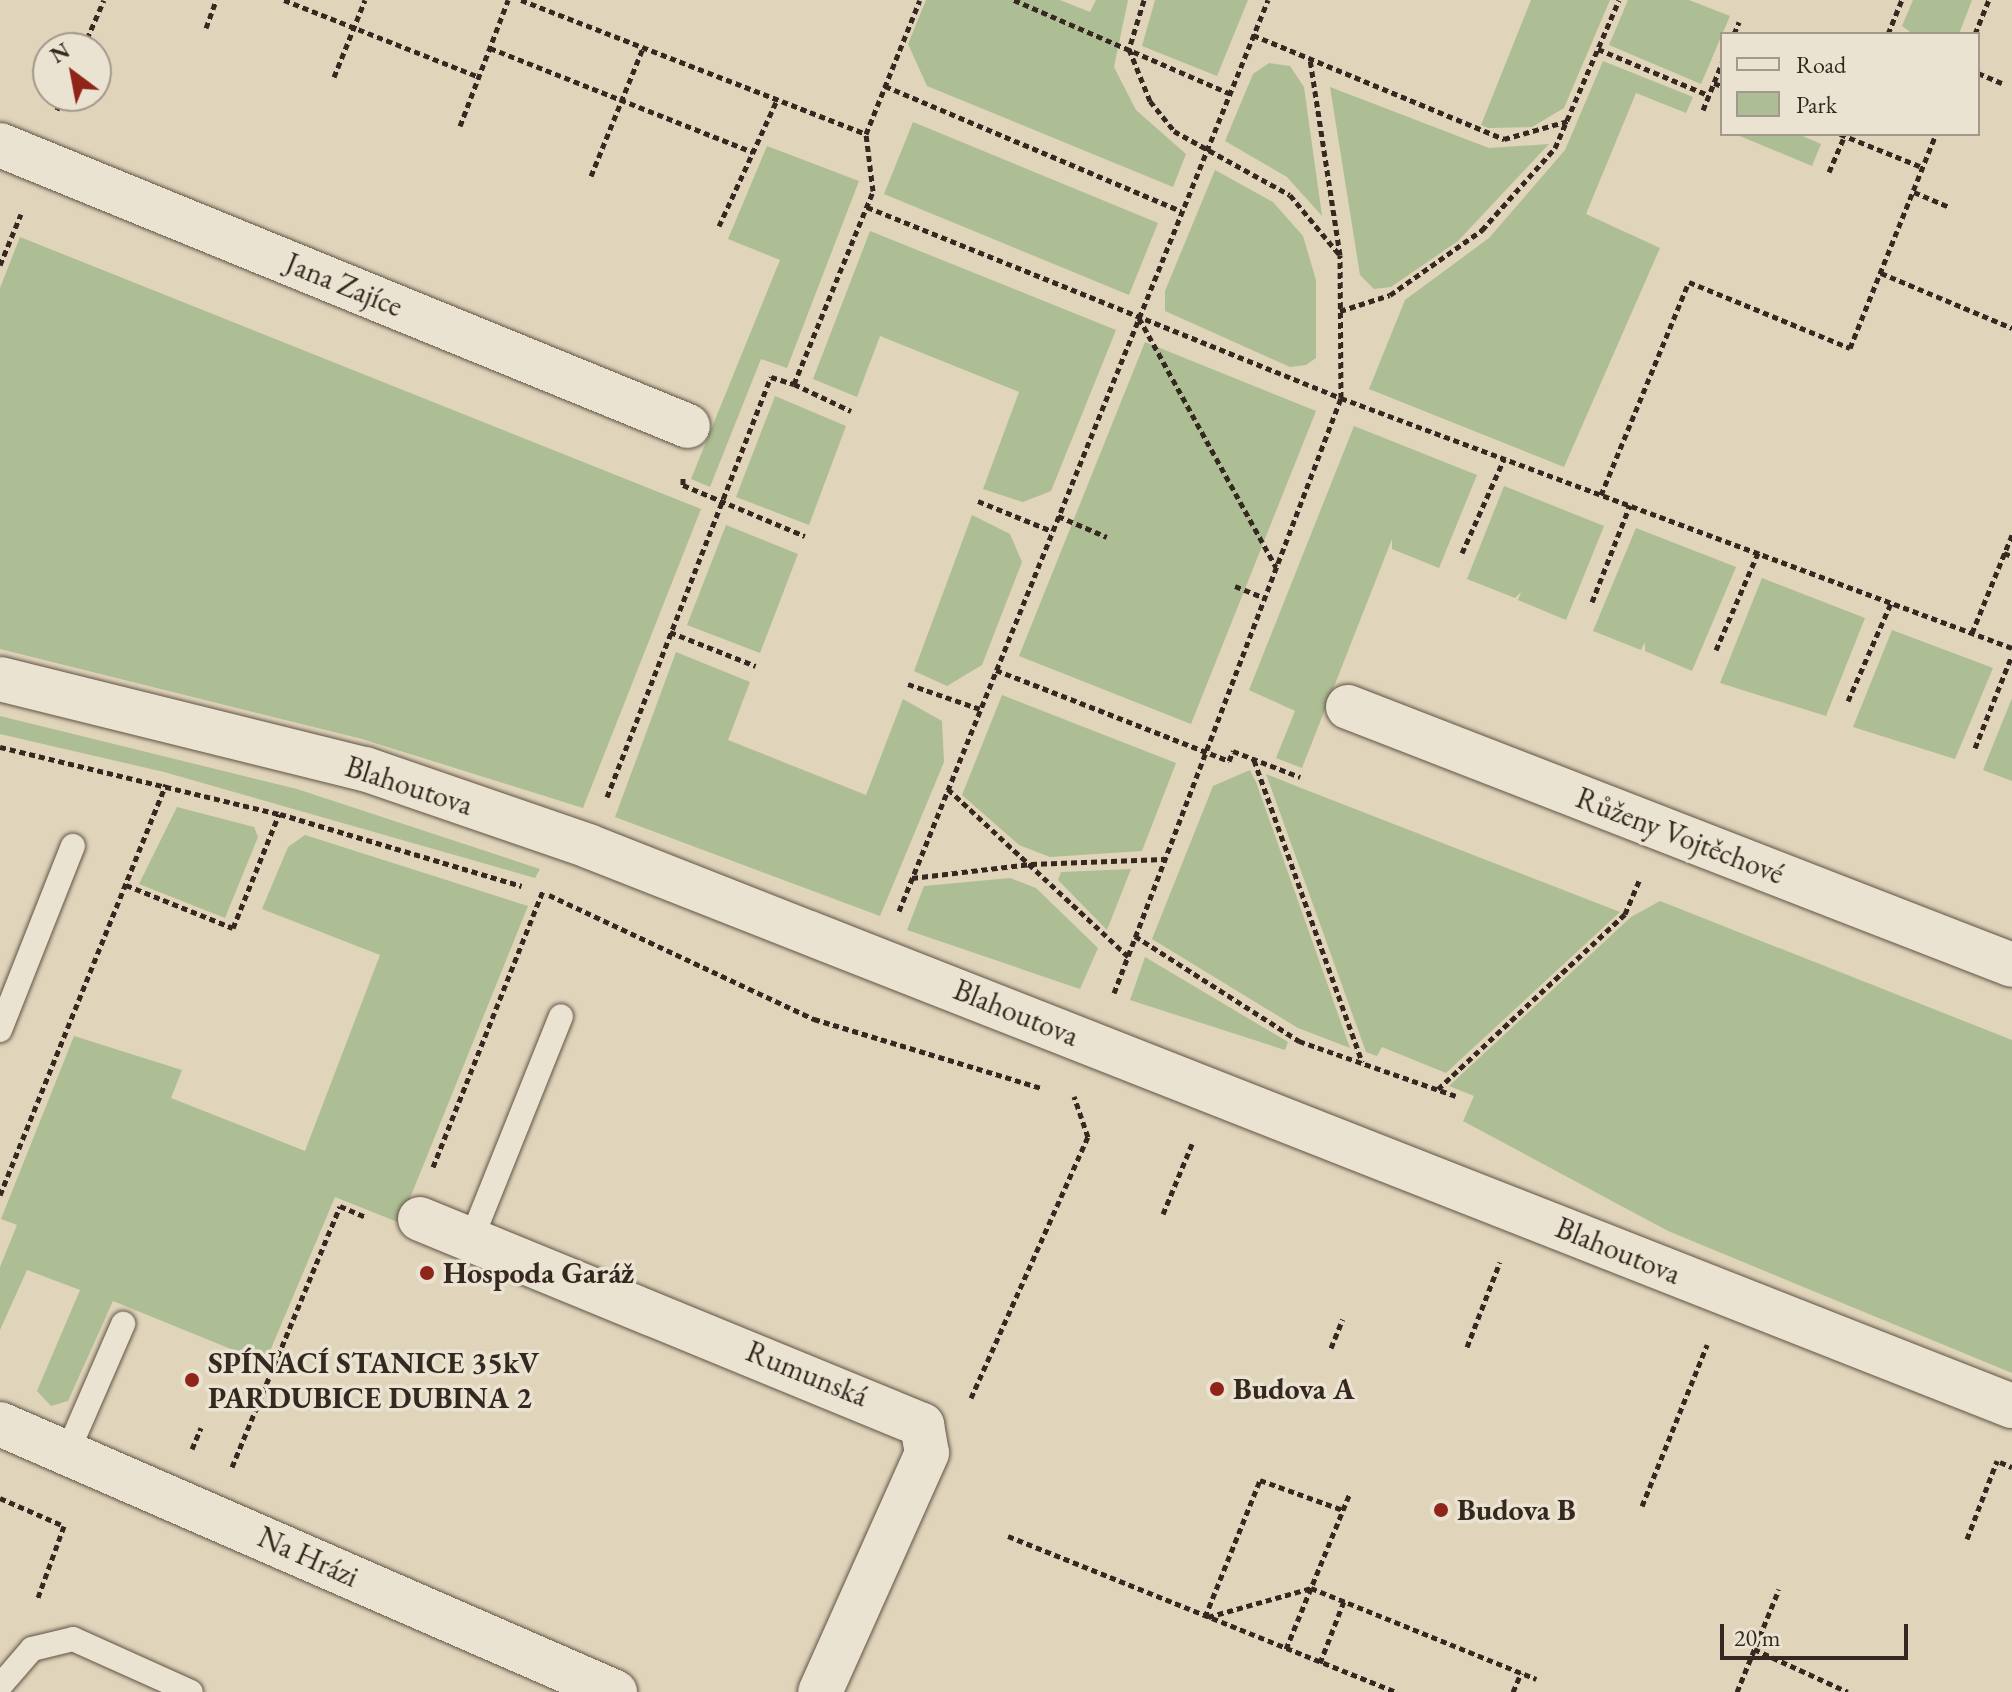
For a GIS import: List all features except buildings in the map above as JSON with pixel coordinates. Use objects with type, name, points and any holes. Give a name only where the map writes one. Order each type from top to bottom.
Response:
[{"type":"street","name":"Jana Zajíce","points":[[0,145],[688,426]]},
{"type":"street","name":"Blahoutova","points":[[0,679],[365,769],[588,846],[2012,1406]]},
{"type":"street","name":"Růženy Vojtěchové","points":[[1348,707],[2012,965]]},
{"type":"street","name":"Rumunská","points":[[420,1219],[922,1425]]},
{"type":"street","name":"Na Hrázi","points":[[0,1424],[615,1692]]},
{"type":"street","points":[[820,1692],[927,1453],[922,1425]]},
{"type":"lane","points":[[0,1030],[73,846]]},
{"type":"lane","points":[[471,1240],[561,1016]]},
{"type":"lane","points":[[67,1453],[123,1324]]},
{"type":"lane","points":[[0,1686],[32,1649],[73,1639],[191,1692]]},
{"type":"path","points":[[90,32],[104,0]]},
{"type":"path","points":[[206,28],[216,0]]},
{"type":"path","points":[[284,0],[479,77]]},
{"type":"path","points":[[334,77],[365,0]]},
{"type":"path","points":[[460,126],[508,0]]},
{"type":"path","points":[[521,0],[866,134]]},
{"type":"path","points":[[794,384],[867,207],[875,171],[866,134],[920,0]]},
{"type":"path","points":[[1014,0],[1229,93]]},
{"type":"path","points":[[1144,0],[1129,49],[1150,101],[1174,131],[1290,195],[1340,255]]},
{"type":"path","points":[[880,959],[1268,0]]},
{"type":"path","points":[[1340,311],[1390,295],[1482,230],[1555,148],[1619,0]]},
{"type":"path","points":[[1889,32],[1902,0]]},
{"type":"path","points":[[1976,32],[1989,0]]},
{"type":"path","points":[[1735,32],[1739,22]]},
{"type":"path","points":[[1253,34],[1504,139],[1569,121]]},
{"type":"path","points":[[490,48],[753,152]]},
{"type":"path","points":[[591,176],[643,48]]},
{"type":"path","points":[[1598,49],[1708,95]]},
{"type":"path","points":[[922,1425],[968,1405],[1088,1137],[1074,1098],[1341,398],[1340,255],[1310,59]]},
{"type":"path","points":[[1703,110],[1720,68]]},
{"type":"path","points":[[1980,74],[2002,83]]},
{"type":"path","points":[[1714,83],[1720,85]]},
{"type":"path","points":[[885,86],[1181,211]]},
{"type":"path","points":[[719,226],[777,100]]},
{"type":"path","points":[[1829,172],[1844,136]]},
{"type":"path","points":[[1846,136],[1922,167]]},
{"type":"path","points":[[1601,495],[1689,282],[1850,348],[1935,136]]},
{"type":"path","points":[[1914,192],[1950,207]]},
{"type":"path","points":[[867,207],[1341,398],[2012,648]]},
{"type":"path","points":[[1881,273],[2012,328]]},
{"type":"path","points":[[1138,317],[1276,567]]},
{"type":"path","points":[[588,846],[771,377],[794,384],[851,411]]},
{"type":"path","points":[[688,426],[683,485],[805,536]]},
{"type":"path","points":[[1462,553],[1504,459]]},
{"type":"path","points":[[978,501],[1052,531]]},
{"type":"path","points":[[1592,602],[1630,505]]},
{"type":"path","points":[[1058,516],[1107,537]]},
{"type":"path","points":[[1972,633],[2012,535]]},
{"type":"path","points":[[1716,650],[1758,553]]},
{"type":"path","points":[[2004,553],[2012,556]]},
{"type":"path","points":[[1235,586],[1264,598]]},
{"type":"path","points":[[1848,701],[1891,603]]},
{"type":"path","points":[[670,632],[756,666]]},
{"type":"path","points":[[1975,748],[2012,655]]},
{"type":"path","points":[[996,670],[1206,752],[1254,759],[1300,777]]},
{"type":"path","points":[[908,684],[980,709]]},
{"type":"path","points":[[0,747],[166,784],[280,814],[542,892],[814,1019],[1087,1102]]},
{"type":"path","points":[[1254,759],[1362,1062]]},
{"type":"path","points":[[0,1195],[166,784]]},
{"type":"path","points":[[948,789],[1128,956]]},
{"type":"path","points":[[126,885],[233,928],[280,814]]},
{"type":"path","points":[[1438,1089],[1625,914],[1661,828]]},
{"type":"path","points":[[912,878],[1031,864],[1164,859]]},
{"type":"path","points":[[226,1482],[340,1206],[413,1237],[420,1219],[417,1209],[542,892]]},
{"type":"path","points":[[1135,936],[1299,1041],[1456,1096]]},
{"type":"path","points":[[1163,1214],[1196,1137],[1184,1132]]},
{"type":"path","points":[[1486,1254],[1515,1266]]},
{"type":"path","points":[[1467,1347],[1501,1260]]},
{"type":"path","points":[[1331,1348],[1343,1319]]},
{"type":"path","points":[[1693,1338],[1722,1350]]},
{"type":"path","points":[[1642,1506],[1707,1344]]},
{"type":"path","points":[[192,1448],[201,1428]]},
{"type":"path","points":[[1982,1455],[2012,1467]]},
{"type":"path","points":[[1967,1539],[1997,1461]]},
{"type":"path","points":[[1205,1618],[1260,1480],[1343,1510]]},
{"type":"path","points":[[1286,1649],[1350,1493]]},
{"type":"path","points":[[0,1498],[64,1526],[36,1604],[32,1649]]},
{"type":"path","points":[[1008,1536],[1205,1618],[1396,1692]]},
{"type":"path","points":[[1205,1618],[1311,1588],[1536,1679]]},
{"type":"path","points":[[1737,1692],[1779,1589]]},
{"type":"path","points":[[1320,1663],[1344,1601]]},
{"type":"path","points":[[1754,1649],[1848,1692]]},
{"type":"path","points":[[1513,1692],[1521,1673]]},
{"type":"green space","points":[[926,0],[1060,0],[1090,12],[1096,0],[1128,0],[1114,67],[1136,110],[1186,154],[1173,187],[927,86],[908,44]]},
{"type":"green space","points":[[1155,0],[1248,0],[1217,76],[1142,46]]},
{"type":"green space","points":[[1531,0],[1610,0],[1564,108],[1532,127],[1488,128],[1481,125]]},
{"type":"green space","points":[[1628,0],[1689,0],[1730,16],[1723,32],[1720,32],[1720,39],[1701,84],[1609,45]]},
{"type":"green space","points":[[1913,0],[1972,0],[1960,32],[1910,32],[1902,26]]},
{"type":"green space","points":[[1603,61],[1693,97],[1686,113],[1636,93],[1586,214],[1660,248],[1564,467],[1369,389],[1405,300],[1489,238],[1565,150]]},
{"type":"green space","points":[[1269,63],[1290,66],[1304,87],[1322,216],[1287,177],[1225,141],[1253,74]]},
{"type":"green space","points":[[1330,87],[1489,148],[1549,144],[1458,241],[1391,287],[1374,289],[1360,275]]},
{"type":"green space","points":[[913,122],[1158,223],[1129,295],[884,194]]},
{"type":"green space","points":[[1740,136],[1803,136],[1821,144],[1812,166]]},
{"type":"green space","points":[[767,146],[859,181],[787,368],[761,359],[710,487],[691,479],[780,260],[728,239]]},
{"type":"green space","points":[[1215,170],[1273,202],[1303,236],[1316,280],[1316,358],[1306,365],[1290,367],[1165,311],[1165,291]]},
{"type":"green space","points":[[870,231],[1116,330],[1051,491],[1023,502],[983,489],[1019,392],[880,336],[857,397],[813,379]]},
{"type":"green space","points":[[20,237],[701,509],[583,808],[362,739],[0,649],[0,288]]},
{"type":"green space","points":[[1145,342],[1316,411],[1191,724],[1019,656]]},
{"type":"green space","points":[[775,396],[846,426],[809,525],[736,497]]},
{"type":"green space","points":[[1354,426],[1477,475],[1439,568],[1392,549],[1392,539],[1302,768],[1276,758],[1295,711],[1249,690]]},
{"type":"green space","points":[[1504,486],[1604,526],[1566,620],[1518,600],[1521,592],[1515,598],[1467,579]]},
{"type":"green space","points":[[972,515],[1010,534],[1022,562],[982,665],[947,686],[914,671]]},
{"type":"green space","points":[[726,525],[798,554],[760,653],[687,625]]},
{"type":"green space","points":[[1636,528],[1736,567],[1692,671],[1645,651],[1645,642],[1641,650],[1593,631]]},
{"type":"green space","points":[[1762,578],[1865,618],[1826,716],[1720,683]]},
{"type":"green space","points":[[1892,630],[1993,668],[1955,759],[1853,727]]},
{"type":"green space","points":[[676,652],[750,682],[728,740],[866,795],[903,699],[942,721],[944,762],[880,916],[615,817]]},
{"type":"green space","points":[[1002,695],[1176,763],[1142,851],[1050,857],[1019,845],[962,795]]},
{"type":"green space","points":[[2012,698],[2012,781],[1983,770]]},
{"type":"green space","points":[[0,716],[297,789],[540,869],[535,878],[164,772],[0,734]]},
{"type":"green space","points":[[1250,770],[1350,1048],[1298,1028],[1152,939],[1213,786]]},
{"type":"green space","points":[[1266,774],[1620,912],[1446,1073],[1382,1047],[1377,1056],[1366,1052]]},
{"type":"green space","points":[[177,807],[254,827],[258,837],[225,918],[139,884]]},
{"type":"green space","points":[[305,835],[528,906],[400,1223],[335,1197],[265,1363],[113,1301],[68,1401],[51,1406],[37,1391],[80,1290],[27,1270],[0,1330],[0,1267],[17,1225],[1,1219],[74,1036],[182,1070],[171,1098],[305,1151],[380,955],[262,909],[288,847]]},
{"type":"green space","points":[[1131,869],[1107,930],[1058,880],[1061,872]]},
{"type":"green space","points":[[1010,878],[1036,888],[1098,948],[1080,989],[907,930],[924,886]]},
{"type":"green space","points":[[1660,901],[2012,1040],[2012,1373],[1668,1231],[1463,1121],[1474,1096],[1449,1086],[1631,917]]},
{"type":"green space","points":[[1145,957],[1288,1042],[1285,1050],[1130,1000]]},
{"type":"place","name":"Hospoda Garáž","points":[[427,1273]]},
{"type":"place","name":"SPÍNACÍ STANICE 35kV PARDUBICE DUBINA 2","points":[[192,1380]]},
{"type":"place","name":"Budova A","points":[[1217,1389]]},
{"type":"place","name":"Budova B","points":[[1441,1510]]}]
